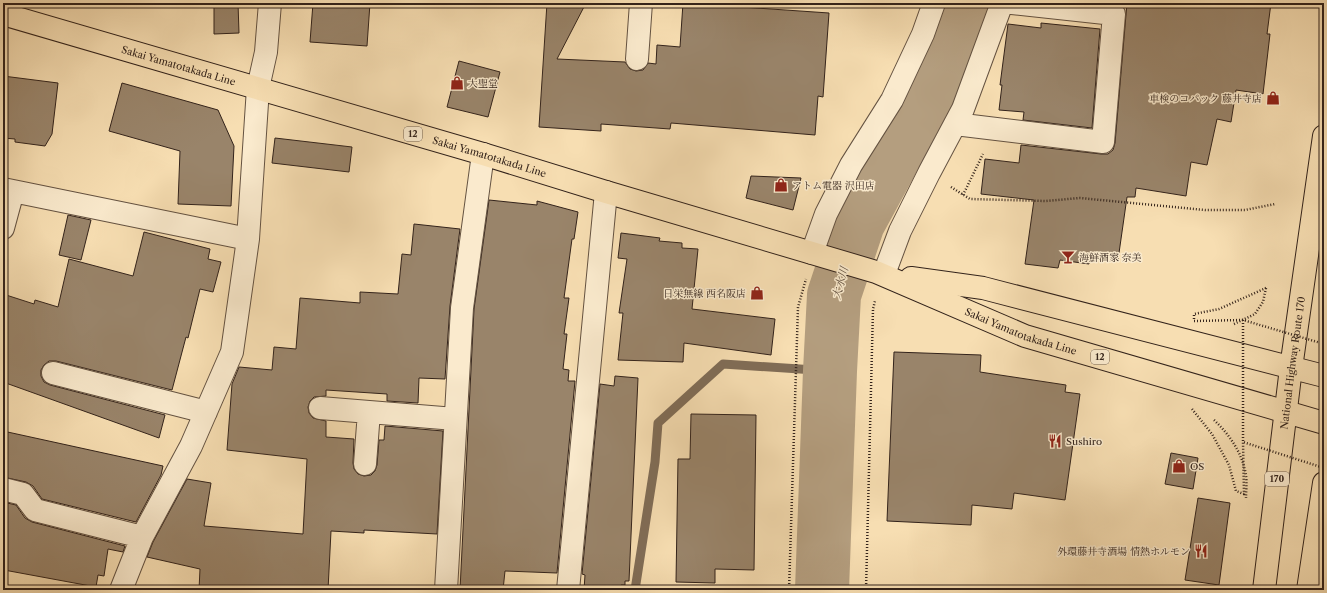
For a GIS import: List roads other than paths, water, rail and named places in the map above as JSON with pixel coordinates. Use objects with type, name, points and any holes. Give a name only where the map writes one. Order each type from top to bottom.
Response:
[{"type":"main road","name":"Sakai Yamatotakada Line","points":[[3,14],[483,154],[880,273],[1025,336],[1324,423]]},
{"type":"main road","name":"National Highway Route 170","points":[[1264,590],[1291,368],[1324,136]]},
{"type":"main road","name":"Sakai Yamatotakada Line","points":[[880,273],[983,288],[1324,376]]},
{"type":"main road","points":[[1308,590],[1324,483]]},
{"type":"street","points":[[121,590],[142,537],[192,446],[232,352],[248,239],[258,88],[266,52],[270,3]]},
{"type":"street","points":[[637,59],[641,3]]},
{"type":"street","points":[[817,254],[826,214],[851,165],[892,100],[923,34],[934,3]]},
{"type":"street","points":[[880,273],[900,230],[963,109],[1002,3]]},
{"type":"street","points":[[956,124],[1103,142],[1114,14],[1012,3]]},
{"type":"street","points":[[446,590],[462,308],[483,154]]},
{"type":"street","points":[[3,228],[8,190],[248,239]]},
{"type":"street","points":[[568,590],[606,192]]},
{"type":"street","points":[[53,373],[206,412]]},
{"type":"street","points":[[320,408],[456,419]]},
{"type":"street","points":[[365,464],[369,412]]},
{"type":"street","points":[[3,489],[23,494],[35,510],[142,537]]},
{"type":"waterway","name":"大水川","points":[[822,590],[834,295],[858,223],[931,89],[957,27],[964,3]]},
{"type":"waterway","points":[[635,590],[655,462],[658,423],[723,364],[830,371]]},
{"type":"place","name":"大聖堂","points":[[457,83]]},
{"type":"place","name":"車検のコパック 藤井寺店","points":[[1273,98]]},
{"type":"place","name":"アトム電器 沢田店","points":[[781,185]]},
{"type":"place","name":"海鮮酒家 奈美","points":[[1068,257]]},
{"type":"place","name":"日栄無線 西名阪店","points":[[757,293]]},
{"type":"place","name":"Sushiro","points":[[1055,441]]},
{"type":"place","name":"OS","points":[[1179,466]]},
{"type":"place","name":"外環藤井寺酒場 情熱ホルモン","points":[[1201,551]]}]
